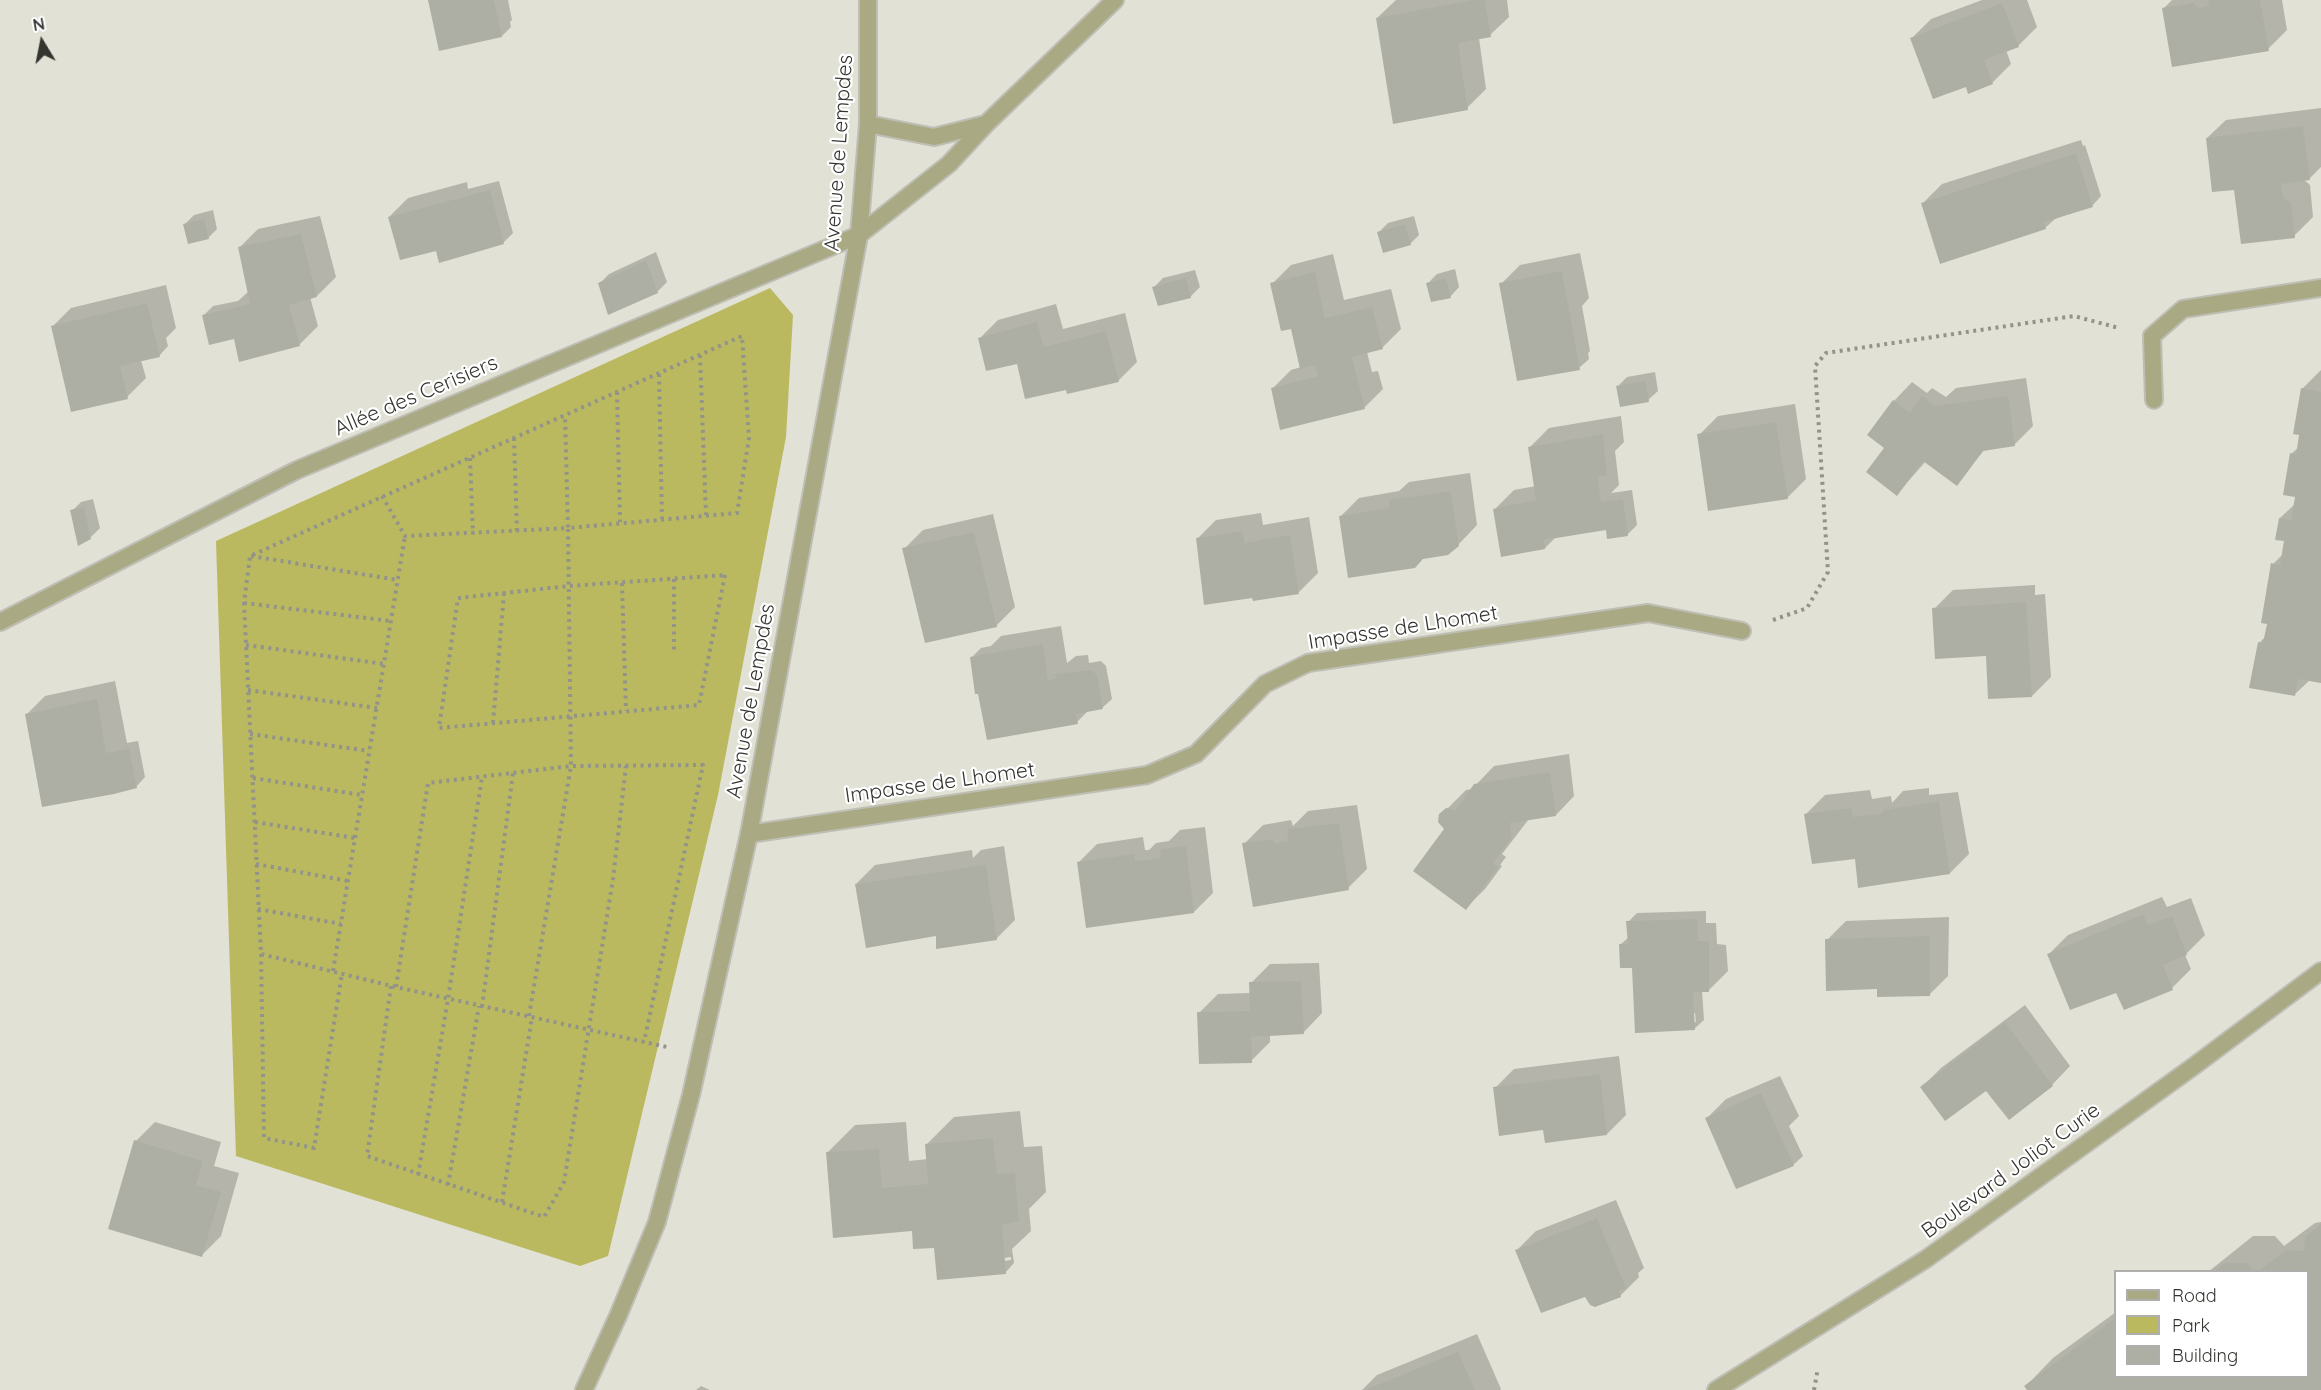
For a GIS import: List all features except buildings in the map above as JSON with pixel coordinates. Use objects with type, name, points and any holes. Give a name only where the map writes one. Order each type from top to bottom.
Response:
[{"type":"street","name":"Avenue de Lempdes","points":[[584,1390],[657,1222],[699,1054],[749,834],[859,235],[868,124],[868,0]]},
{"type":"street","name":"Allée des Cerisiers","points":[[0,622],[297,470],[859,235],[949,164],[987,123],[1114,0]]},
{"type":"street","points":[[868,124],[934,137],[987,123]]},
{"type":"street","points":[[2154,400],[2152,336],[2183,309],[2321,288]]},
{"type":"street","name":"Impasse de Lhomet","points":[[749,834],[1147,775],[1196,754],[1265,684],[1308,663],[1648,613],[1742,631]]},
{"type":"street","name":"Boulevard Joliot Curie","points":[[1716,1390],[1926,1259],[2194,1066],[2321,971]]},
{"type":"path","points":[[1742,631],[1807,608],[1828,572],[1815,366],[1826,353],[2074,316],[2152,336]]},
{"type":"path","points":[[250,556],[742,336],[749,438],[736,513],[568,528],[405,536]]},
{"type":"path","points":[[700,355],[706,516]]},
{"type":"path","points":[[659,374],[663,519]]},
{"type":"path","points":[[617,392],[620,522]]},
{"type":"path","points":[[502,1202],[571,766],[565,415]]},
{"type":"path","points":[[514,438],[517,531]]},
{"type":"path","points":[[470,458],[473,534]]},
{"type":"path","points":[[333,971],[405,536],[382,496]]},
{"type":"path","points":[[250,556],[398,580]]},
{"type":"path","points":[[250,556],[244,603],[261,954],[264,1138],[314,1148],[342,973]]},
{"type":"path","points":[[725,575],[699,705],[439,728],[458,598],[569,586],[725,575]]},
{"type":"path","points":[[674,579],[674,654]]},
{"type":"path","points":[[622,583],[626,711]]},
{"type":"path","points":[[494,723],[504,593]]},
{"type":"path","points":[[244,603],[391,621]]},
{"type":"path","points":[[246,645],[384,664]]},
{"type":"path","points":[[248,690],[377,708]]},
{"type":"path","points":[[250,734],[369,751]]},
{"type":"path","points":[[626,766],[613,879],[564,1182],[544,1217],[367,1156],[428,783],[571,766],[703,765],[645,1042]]},
{"type":"path","points":[[448,1185],[480,1006],[513,773]]},
{"type":"path","points":[[418,1174],[482,777]]},
{"type":"path","points":[[252,778],[362,795]]},
{"type":"path","points":[[255,822],[356,838]]},
{"type":"path","points":[[256,864],[348,881]]},
{"type":"path","points":[[258,909],[341,924]]},
{"type":"path","points":[[261,954],[393,987],[699,1054]]},
{"type":"green space","points":[[770,288],[793,315],[786,437],[718,795],[608,1256],[580,1266],[236,1156],[216,541]]}]
